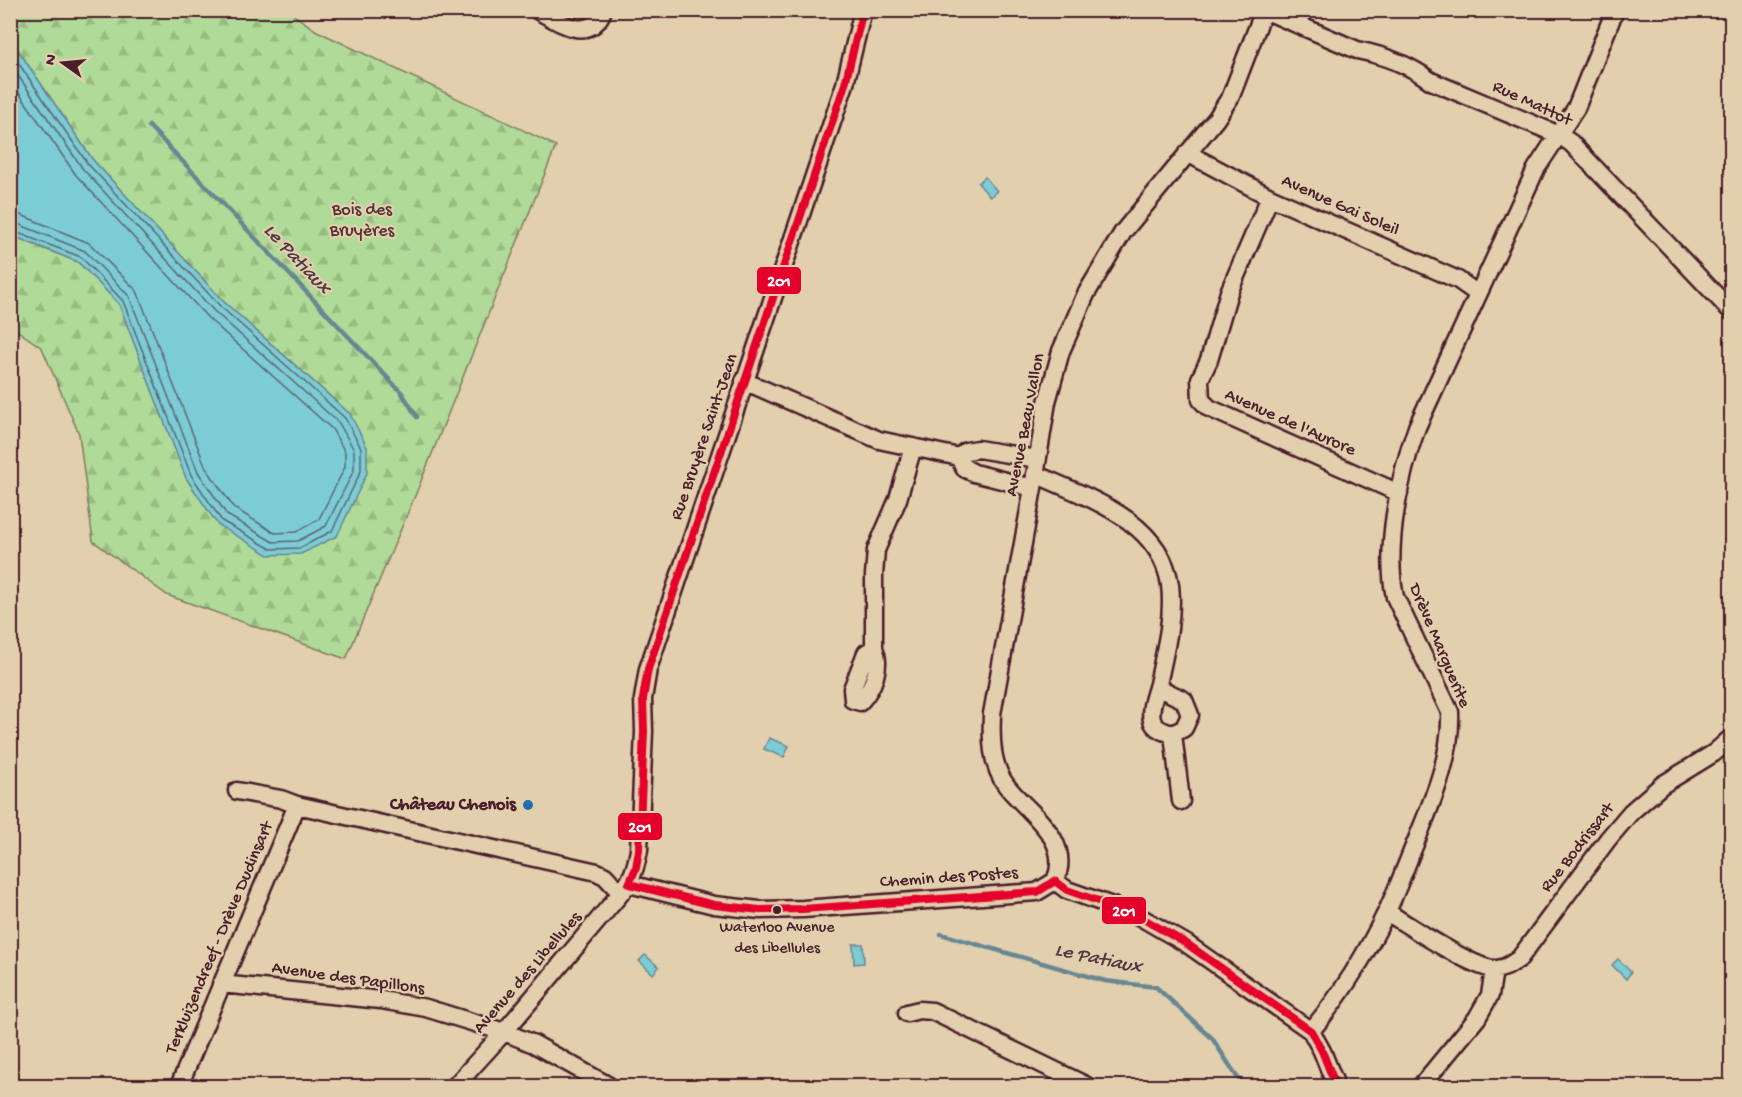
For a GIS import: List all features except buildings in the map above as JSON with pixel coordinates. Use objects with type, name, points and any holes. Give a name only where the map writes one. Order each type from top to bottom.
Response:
[{"type":"street","points":[[537,10],[578,30],[586,29],[600,19],[603,10]]},
{"type":"street","name":"Rue Bruyère Saint-Jean","points":[[625,888],[636,868],[639,850],[644,731],[643,699],[648,669],[845,84],[863,10]]},
{"type":"street","name":"Rue Mattot","points":[[1264,10],[1357,50],[1373,53],[1420,72],[1431,81],[1559,135],[1571,143],[1731,312]]},
{"type":"street","name":"Avenue Beau Vallon","points":[[1055,881],[1059,872],[1057,849],[1049,830],[1006,784],[997,765],[991,743],[992,714],[1047,402],[1061,351],[1086,294],[1123,232],[1216,119],[1231,96],[1264,10]]},
{"type":"street","name":"Drève Marguerite","points":[[1311,1031],[1327,1012],[1387,912],[1430,808],[1445,762],[1451,731],[1450,712],[1395,597],[1391,580],[1392,553],[1404,462],[1417,427],[1536,169],[1576,108],[1615,10]]},
{"type":"street","name":"Avenue Gai Soleil","points":[[1187,153],[1270,197],[1458,280],[1478,294]]},
{"type":"street","name":"Avenue de l'Aurore","points":[[1270,197],[1229,291],[1209,360],[1200,379],[1201,400],[1209,408],[1399,493]]},
{"type":"street","points":[[744,381],[879,440],[958,457],[964,468],[974,473],[1035,474]]},
{"type":"street","points":[[874,648],[876,550],[898,499],[913,447]]},
{"type":"street","points":[[958,457],[966,451],[978,449],[1085,497],[1131,521],[1147,536],[1155,548],[1169,581],[1172,605],[1167,640],[1151,708],[1152,721],[1157,729],[1173,734],[1184,728],[1190,715],[1184,700],[1157,687]]},
{"type":"street","points":[[1173,734],[1181,801]]},
{"type":"street","name":"Rue Bodrissart","points":[[1494,970],[1507,967],[1519,958],[1608,839],[1631,812],[1662,785],[1714,753],[1731,737]]},
{"type":"street","name":"Chemin des Postes","points":[[237,791],[281,799],[297,805],[597,872],[625,888],[714,905],[760,910],[803,909],[1037,892],[1055,881]]},
{"type":"street","name":"Terkluizendreef - Drève Dudinsart","points":[[179,1086],[297,805]]},
{"type":"street","points":[[1055,881],[1067,890],[1135,914],[1187,944],[1311,1031],[1336,1086]]},
{"type":"street","name":"Avenue des Libellules","points":[[455,1086],[504,1032],[625,888]]},
{"type":"street","points":[[1387,912],[1473,963],[1494,970],[1490,995],[1477,1018],[1421,1086]]},
{"type":"street","name":"Avenue des Papillons","points":[[221,984],[381,1000],[426,1008],[504,1032],[534,1044],[609,1086]]},
{"type":"street","points":[[907,1013],[919,1010],[932,1011],[1087,1086]]},
{"type":"green space","name":"Bois des Bruyères","points":[[11,11],[288,11],[317,31],[556,146],[417,491],[346,659],[167,595],[93,541],[79,434],[42,348],[11,326],[10,235],[78,262],[119,304],[186,478],[218,525],[350,414],[224,302],[93,160],[11,40]]},
{"type":"water","points":[[11,40],[93,160],[224,302],[350,414],[367,447],[367,473],[337,536],[301,554],[269,555],[218,525],[186,478],[119,304],[78,262],[11,235]]},
{"type":"water","points":[[985,177],[997,191],[990,197],[978,183]]},
{"type":"water","points":[[769,738],[789,746],[784,757],[764,749]]},
{"type":"water","points":[[853,944],[863,944],[864,963],[854,964]]},
{"type":"water","points":[[645,955],[659,967],[653,974],[639,961]]},
{"type":"water","points":[[1618,959],[1631,972],[1626,979],[1612,965]]},
{"type":"waterway","name":"Le Patiaux","points":[[149,126],[402,393],[417,417]]},
{"type":"waterway","name":"Le Patiaux","points":[[941,934],[1105,981],[1156,987],[1212,1038],[1243,1086]]},
{"type":"transit line","name":"201","points":[[863,10],[845,84],[648,669],[643,699],[644,731],[639,850],[636,868],[629,884],[714,905],[760,910],[1037,892],[1055,881],[1067,890],[1135,914],[1187,944],[1311,1031],[1336,1086]]},
{"type":"place","name":"Château Chenois","points":[[528,805]]},
{"type":"place","name":"Waterloo Avenue des Libellules","points":[[777,910]]}]
